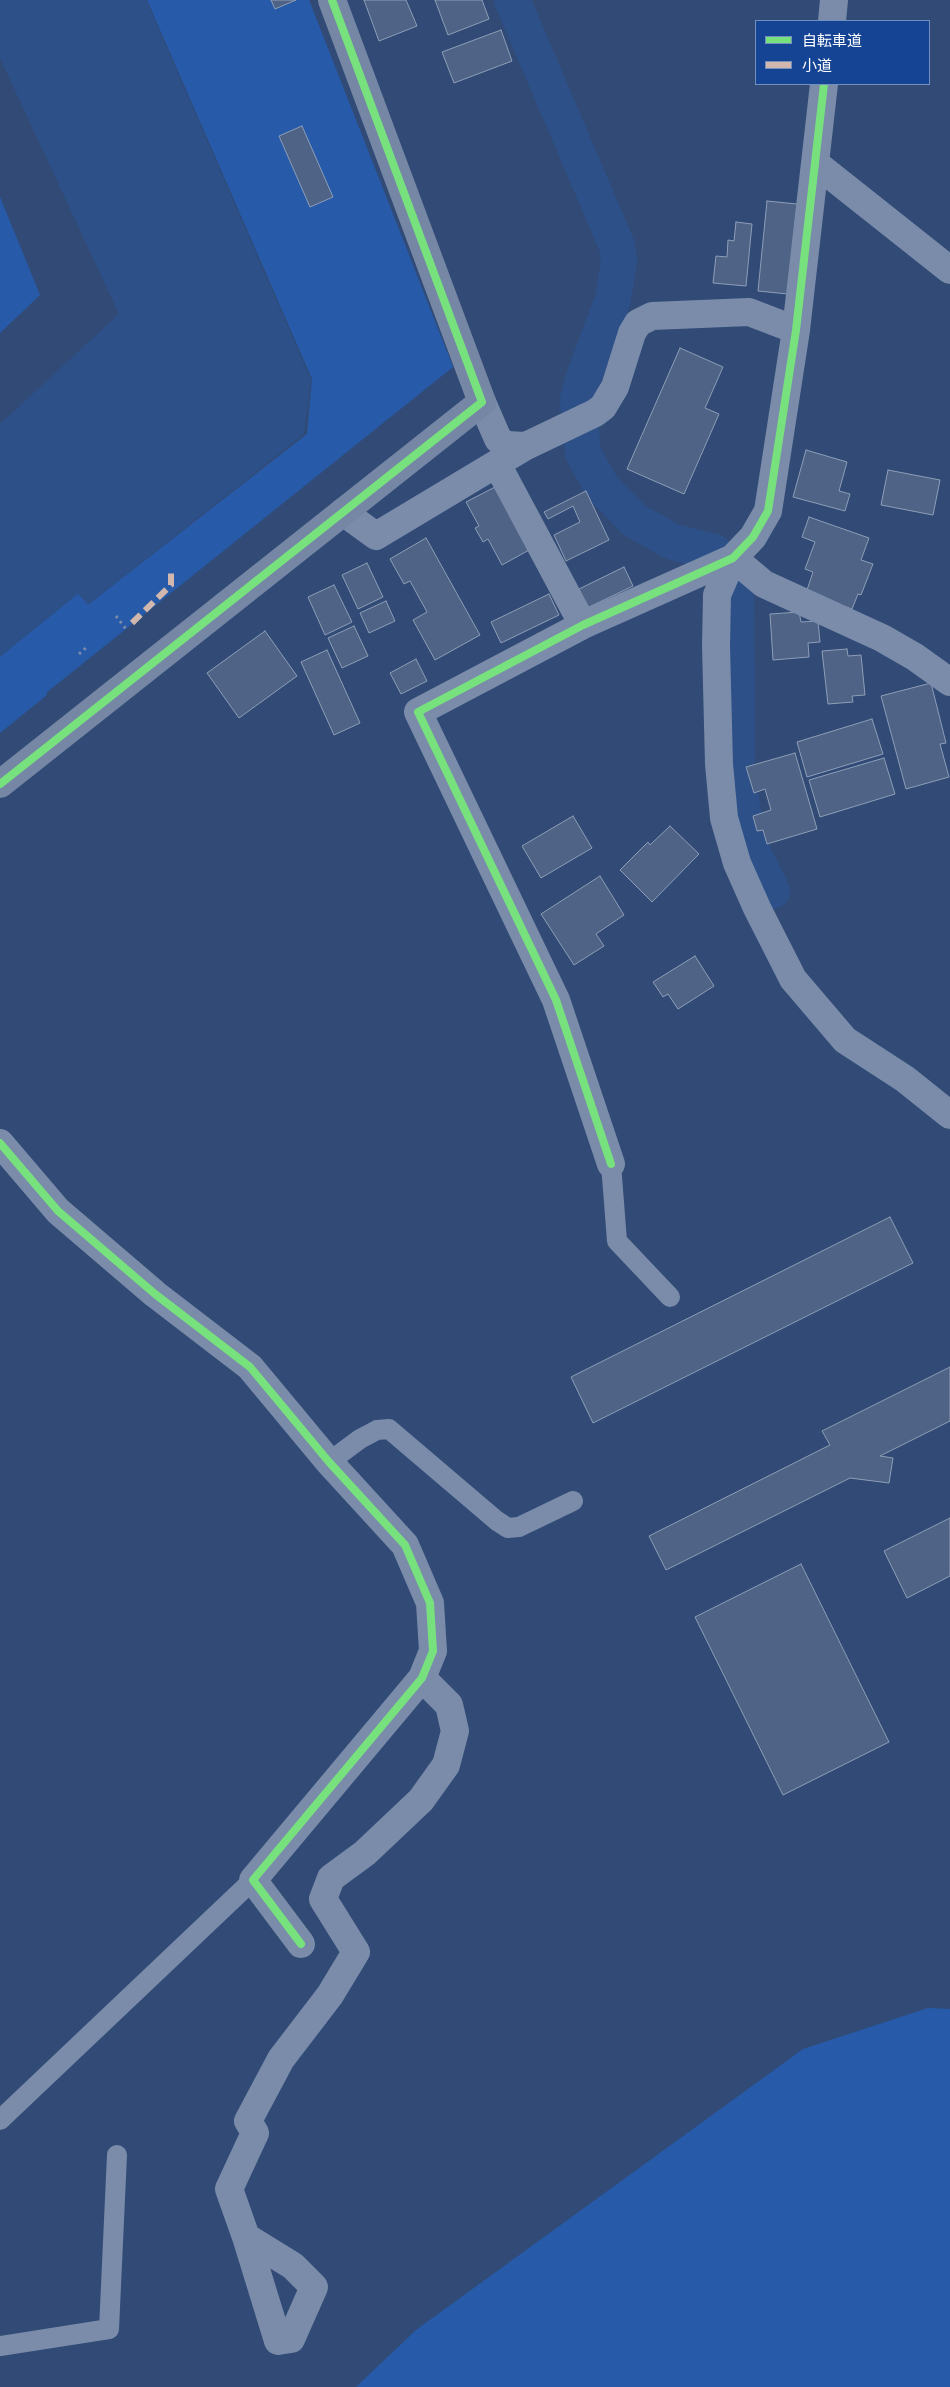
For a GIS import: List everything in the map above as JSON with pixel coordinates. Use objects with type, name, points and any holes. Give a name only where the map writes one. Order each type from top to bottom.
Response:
[{"type":"street","points":[[332,0],[482,402],[498,439],[506,445],[526,446]]},
{"type":"street","points":[[832,20],[834,0]]},
{"type":"street","points":[[824,85],[796,330],[768,511],[753,537],[733,558],[717,595],[716,655],[719,764],[724,818],[737,863],[757,908],[793,979],[845,1040],[904,1079],[950,1115]]},
{"type":"street","points":[[815,163],[950,270]]},
{"type":"street","points":[[343,512],[376,536],[526,446],[595,413],[603,407],[615,387],[632,333],[638,323],[652,316],[749,312],[796,330]]},
{"type":"street","points":[[0,784],[482,402]]},
{"type":"street","points":[[497,464],[583,625]]},
{"type":"street","points":[[611,1164],[556,1000],[418,712],[583,625],[733,558]]},
{"type":"street","points":[[733,558],[764,584],[882,638],[915,657],[950,682]]},
{"type":"street","points":[[0,1143],[58,1211],[155,1294],[250,1367],[330,1462],[405,1545],[430,1603],[433,1651],[422,1678],[253,1880],[301,1944]]},
{"type":"street","points":[[246,2237],[229,2189],[255,2133],[248,2121],[281,2059],[330,1995],[356,1952],[323,1899],[331,1878],[365,1853],[422,1800],[446,1765],[455,1731],[449,1705],[422,1678]]},
{"type":"lane","points":[[611,1164],[617,1242],[670,1297]]},
{"type":"lane","points":[[330,1462],[360,1439],[377,1430],[389,1429],[497,1521],[508,1528],[519,1527],[573,1501]]},
{"type":"lane","points":[[0,2120],[253,1880]]},
{"type":"lane","points":[[0,2346],[109,2329],[118,2155]]},
{"type":"path","points":[[116,616],[126,629]]},
{"type":"path","points":[[79,654],[88,646]]},
{"type":"shaded area","points":[[0,0],[146,0],[311,380],[304,434],[88,605],[78,594],[0,657],[0,424],[119,314],[0,58]]},
{"type":"shaded area","points":[[147,0],[309,0],[453,367],[46,693],[47,695],[0,733],[0,656],[78,593],[89,604],[307,434],[312,379]]},
{"type":"shaded area","points":[[0,197],[40,295],[0,333]]},
{"type":"shaded area","points":[[928,2008],[950,2009],[950,2387],[356,2387],[416,2330],[803,2049]]},
{"type":"building","points":[[271,0],[296,0],[275,9]]},
{"type":"building","points":[[364,0],[406,0],[417,26],[379,41]]},
{"type":"building","points":[[435,0],[482,0],[489,19],[448,35]]},
{"type":"building","points":[[501,30],[512,61],[454,83],[442,52]]},
{"type":"building","points":[[302,126],[333,197],[310,207],[279,136]]},
{"type":"building","points":[[767,201],[797,204],[788,294],[758,291]]},
{"type":"building","points":[[736,222],[752,224],[746,286],[713,283],[716,256],[727,257],[728,240],[734,241]]},
{"type":"building","points":[[680,348],[723,367],[705,408],[719,414],[684,494],[627,469]]},
{"type":"building","points":[[806,450],[847,462],[839,491],[850,494],[845,511],[793,497]]},
{"type":"building","points":[[888,470],[940,480],[933,515],[881,505]]},
{"type":"building","points":[[497,486],[531,549],[502,565],[488,539],[483,542],[475,528],[479,526],[466,502]]},
{"type":"building","points":[[586,491],[609,540],[566,561],[554,535],[580,522],[573,506],[548,519],[544,512]]},
{"type":"building","points":[[809,517],[869,538],[861,560],[873,564],[861,595],[858,594],[852,609],[806,593],[813,572],[805,569],[815,542],[802,537]]},
{"type":"building","points":[[426,538],[480,635],[435,660],[413,620],[427,612],[410,581],[404,584],[390,559]]},
{"type":"building","points":[[367,563],[383,597],[358,609],[342,575]]},
{"type":"building","points":[[624,567],[633,586],[587,608],[579,589]]},
{"type":"building","points":[[334,585],[352,622],[325,635],[308,597]]},
{"type":"building","points":[[549,594],[559,615],[501,643],[491,622]]},
{"type":"building","points":[[386,601],[395,621],[369,633],[360,613]]},
{"type":"building","points":[[799,612],[801,622],[818,621],[820,642],[808,643],[809,657],[773,660],[770,614]]},
{"type":"building","points":[[354,626],[368,656],[342,668],[328,638]]},
{"type":"building","points":[[265,631],[297,676],[239,718],[207,673]]},
{"type":"building","points":[[847,649],[848,656],[861,655],[865,695],[852,696],[853,702],[828,704],[822,651]]},
{"type":"building","points":[[327,650],[360,723],[334,735],[301,662]]},
{"type":"building","points":[[416,659],[427,681],[401,694],[390,673]]},
{"type":"building","points":[[931,683],[946,743],[940,744],[949,777],[906,789],[881,696]]},
{"type":"building","points":[[872,719],[883,754],[807,777],[797,742]]},
{"type":"building","points":[[795,753],[817,829],[767,844],[763,830],[757,831],[753,816],[771,810],[765,789],[754,793],[746,767]]},
{"type":"building","points":[[884,758],[895,794],[820,817],[809,780]]},
{"type":"building","points":[[573,816],[592,848],[541,878],[522,846]]},
{"type":"building","points":[[670,826],[699,854],[652,902],[620,870],[648,842],[650,845]]},
{"type":"building","points":[[600,876],[624,915],[596,934],[604,946],[574,965],[541,914]]},
{"type":"building","points":[[695,956],[714,986],[678,1009],[668,994],[663,997],[653,982]]},
{"type":"building","points":[[890,1217],[913,1263],[593,1423],[571,1377]]},
{"type":"building","points":[[950,1367],[950,1421],[880,1456],[893,1458],[889,1483],[850,1478],[666,1570],[649,1536],[830,1445],[822,1431]]},
{"type":"building","points":[[950,1518],[950,1576],[907,1598],[884,1551]]},
{"type":"building","points":[[801,1564],[889,1742],[783,1795],[695,1617]]},
{"type":"waterway","points":[[512,0],[617,246],[619,261],[613,299],[584,377],[578,400],[583,453],[602,487],[634,520],[673,542],[714,552],[736,585],[737,768],[742,808],[753,853],[772,891]]},
{"type":"marked path","points":[[132,623],[171,585],[171,572]]},
{"type":"cycle path","points":[[0,784],[482,402],[332,0]]},
{"type":"cycle path","points":[[611,1164],[556,1000],[418,712],[583,625],[733,558],[753,537],[768,511],[796,330],[824,85]]},
{"type":"cycle path","points":[[0,1143],[58,1211],[155,1294],[250,1367],[329,1462],[405,1545],[430,1603],[433,1651],[422,1678],[253,1880],[301,1944]]}]
